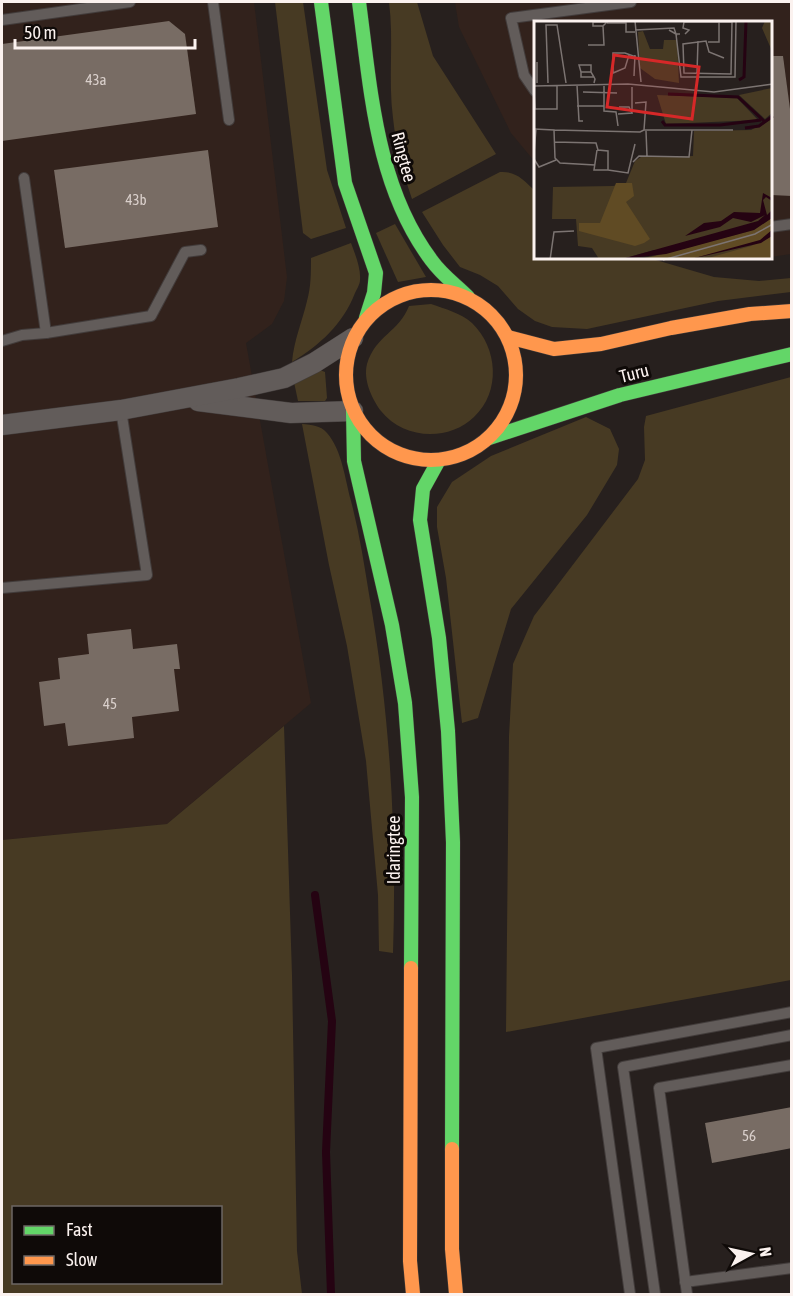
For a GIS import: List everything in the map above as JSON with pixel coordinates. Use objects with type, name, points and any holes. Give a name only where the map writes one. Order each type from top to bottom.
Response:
[{"type":"main road","points":[[321,2],[345,183],[376,273],[374,293],[366,318],[353,338],[346,362],[346,387],[352,411],[367,433],[388,450],[413,459],[440,460],[458,457],[489,438],[501,424],[510,408],[515,390],[516,363],[508,337],[498,321],[485,308],[470,298],[443,290],[415,291],[388,300],[366,318]]},
{"type":"main road","name":"Ringtee","points":[[359,2],[382,159],[402,214],[432,262],[470,298]]},
{"type":"main road","name":"Turu","points":[[508,337],[554,349],[601,344],[671,328],[750,314],[792,311]]},
{"type":"main road","name":"Turu","points":[[489,438],[620,395],[792,354]]},
{"type":"main road","name":"Idaringtee","points":[[352,411],[354,461],[392,625],[405,702],[411,785],[410,1238],[413,1294]]},
{"type":"main road","points":[[440,460],[423,489],[420,520],[439,638],[448,731],[453,842],[453,1249],[456,1294]]},
{"type":"street","points":[[2,425],[121,410],[284,378],[314,363],[353,338]]},
{"type":"street","points":[[178,399],[291,413],[352,411]]},
{"type":"lane","points":[[2,20],[130,2]]},
{"type":"lane","points":[[213,2],[229,120]]},
{"type":"lane","points":[[534,90],[524,75],[512,18],[630,2]]},
{"type":"lane","points":[[24,178],[46,333]]},
{"type":"lane","points":[[772,226],[792,224]]},
{"type":"lane","points":[[2,341],[22,335],[151,316],[185,252],[201,249]]},
{"type":"lane","points":[[732,367],[792,343]]},
{"type":"lane","points":[[2,588],[147,575],[121,410]]},
{"type":"lane","points":[[630,1294],[596,1048],[792,1012]]},
{"type":"lane","points":[[655,1294],[623,1066],[792,1035]]},
{"type":"lane","points":[[687,1294],[659,1088],[792,1065]]},
{"type":"lane","points":[[685,1282],[792,1268]]},
{"type":"shaded area","points":[[2,2],[254,2],[287,277],[284,301],[272,324],[246,343],[311,703],[167,824],[2,840]]},
{"type":"shaded area","points":[[275,2],[303,2],[327,170],[346,228],[311,239],[303,233]]},
{"type":"shaded area","points":[[389,2],[417,2],[433,56],[496,154],[412,199],[400,159],[393,118]]},
{"type":"shaded area","points":[[455,2],[791,2],[791,254],[772,257],[772,21],[534,21],[534,161],[511,133],[459,27]]},
{"type":"shaded area","points":[[500,172],[506,172],[523,180],[534,190],[534,260],[656,260],[714,277],[759,281],[791,278],[791,292],[718,301],[587,329],[552,327],[535,321],[518,309],[498,286],[460,267],[422,212]]},
{"type":"shaded area","points":[[395,224],[426,277],[398,282],[376,233]]},
{"type":"shaded area","points":[[351,243],[359,266],[360,280],[350,304],[330,333],[292,362],[309,290],[311,258]]},
{"type":"shaded area","points":[[431,304],[458,314],[472,323],[481,333],[487,345],[493,370],[489,395],[483,407],[474,417],[452,431],[426,434],[401,427],[381,411],[369,389],[366,370],[376,346],[405,315],[409,306]]},
{"type":"shaded area","points":[[320,370],[325,372],[327,398],[325,401],[298,401],[294,382]]},
{"type":"shaded area","points":[[791,377],[791,980],[506,1032],[509,736],[513,664],[534,616],[638,479],[645,460],[646,416]]},
{"type":"shaded area","points":[[586,417],[610,429],[619,449],[617,465],[587,515],[511,609],[478,718],[462,723],[446,578],[437,527],[437,507],[452,482],[491,456]]},
{"type":"shaded area","points":[[302,424],[322,428],[332,440],[340,456],[363,559],[387,728],[393,818],[393,953],[379,951],[378,895],[366,761],[347,646]]},
{"type":"shaded area","points":[[284,726],[292,975],[297,1251],[302,1294],[2,1294],[2,840],[167,824]]},
{"type":"building","points":[[169,21],[185,34],[196,114],[2,141],[2,44]]},
{"type":"building","points":[[772,56],[783,56],[792,124],[792,196],[772,195]]},
{"type":"building","points":[[208,150],[218,227],[65,248],[54,170]]},
{"type":"building","points":[[131,629],[133,649],[177,644],[180,669],[174,669],[179,711],[132,717],[134,738],[68,746],[65,723],[44,726],[39,682],[60,679],[58,658],[89,654],[87,634]]},
{"type":"building","points":[[792,1107],[792,1148],[712,1163],[705,1123]]},
{"type":"waterway","points":[[315,895],[332,1021],[326,1152],[331,1294]]},
{"type":"traffic: fast","points":[[321,2],[345,183],[376,273],[374,293],[366,318]]},
{"type":"traffic: fast","points":[[359,2],[373,104],[387,170],[413,232],[432,261],[468,297]]},
{"type":"traffic: fast","points":[[489,438],[620,395],[792,354]]},
{"type":"traffic: fast","points":[[353,411],[354,461],[392,625],[405,703],[412,797],[411,968]]},
{"type":"traffic: fast","points":[[439,460],[423,489],[420,520],[439,638],[448,731],[453,842],[452,1149]]},
{"type":"traffic: slow","points":[[431,290],[448,291],[464,296],[491,315],[510,342],[515,358],[516,375],[515,392],[510,408],[491,435],[464,454],[448,459],[431,460],[414,459],[398,454],[371,435],[352,408],[347,392],[346,375],[347,358],[352,342],[371,315],[398,296],[414,291],[431,290]]},
{"type":"traffic: slow","points":[[508,337],[554,349],[601,344],[671,328],[750,314],[792,311]]},
{"type":"traffic: slow","points":[[411,968],[410,1261],[413,1294]]},
{"type":"traffic: slow","points":[[452,1149],[452,1249],[456,1294]]}]
